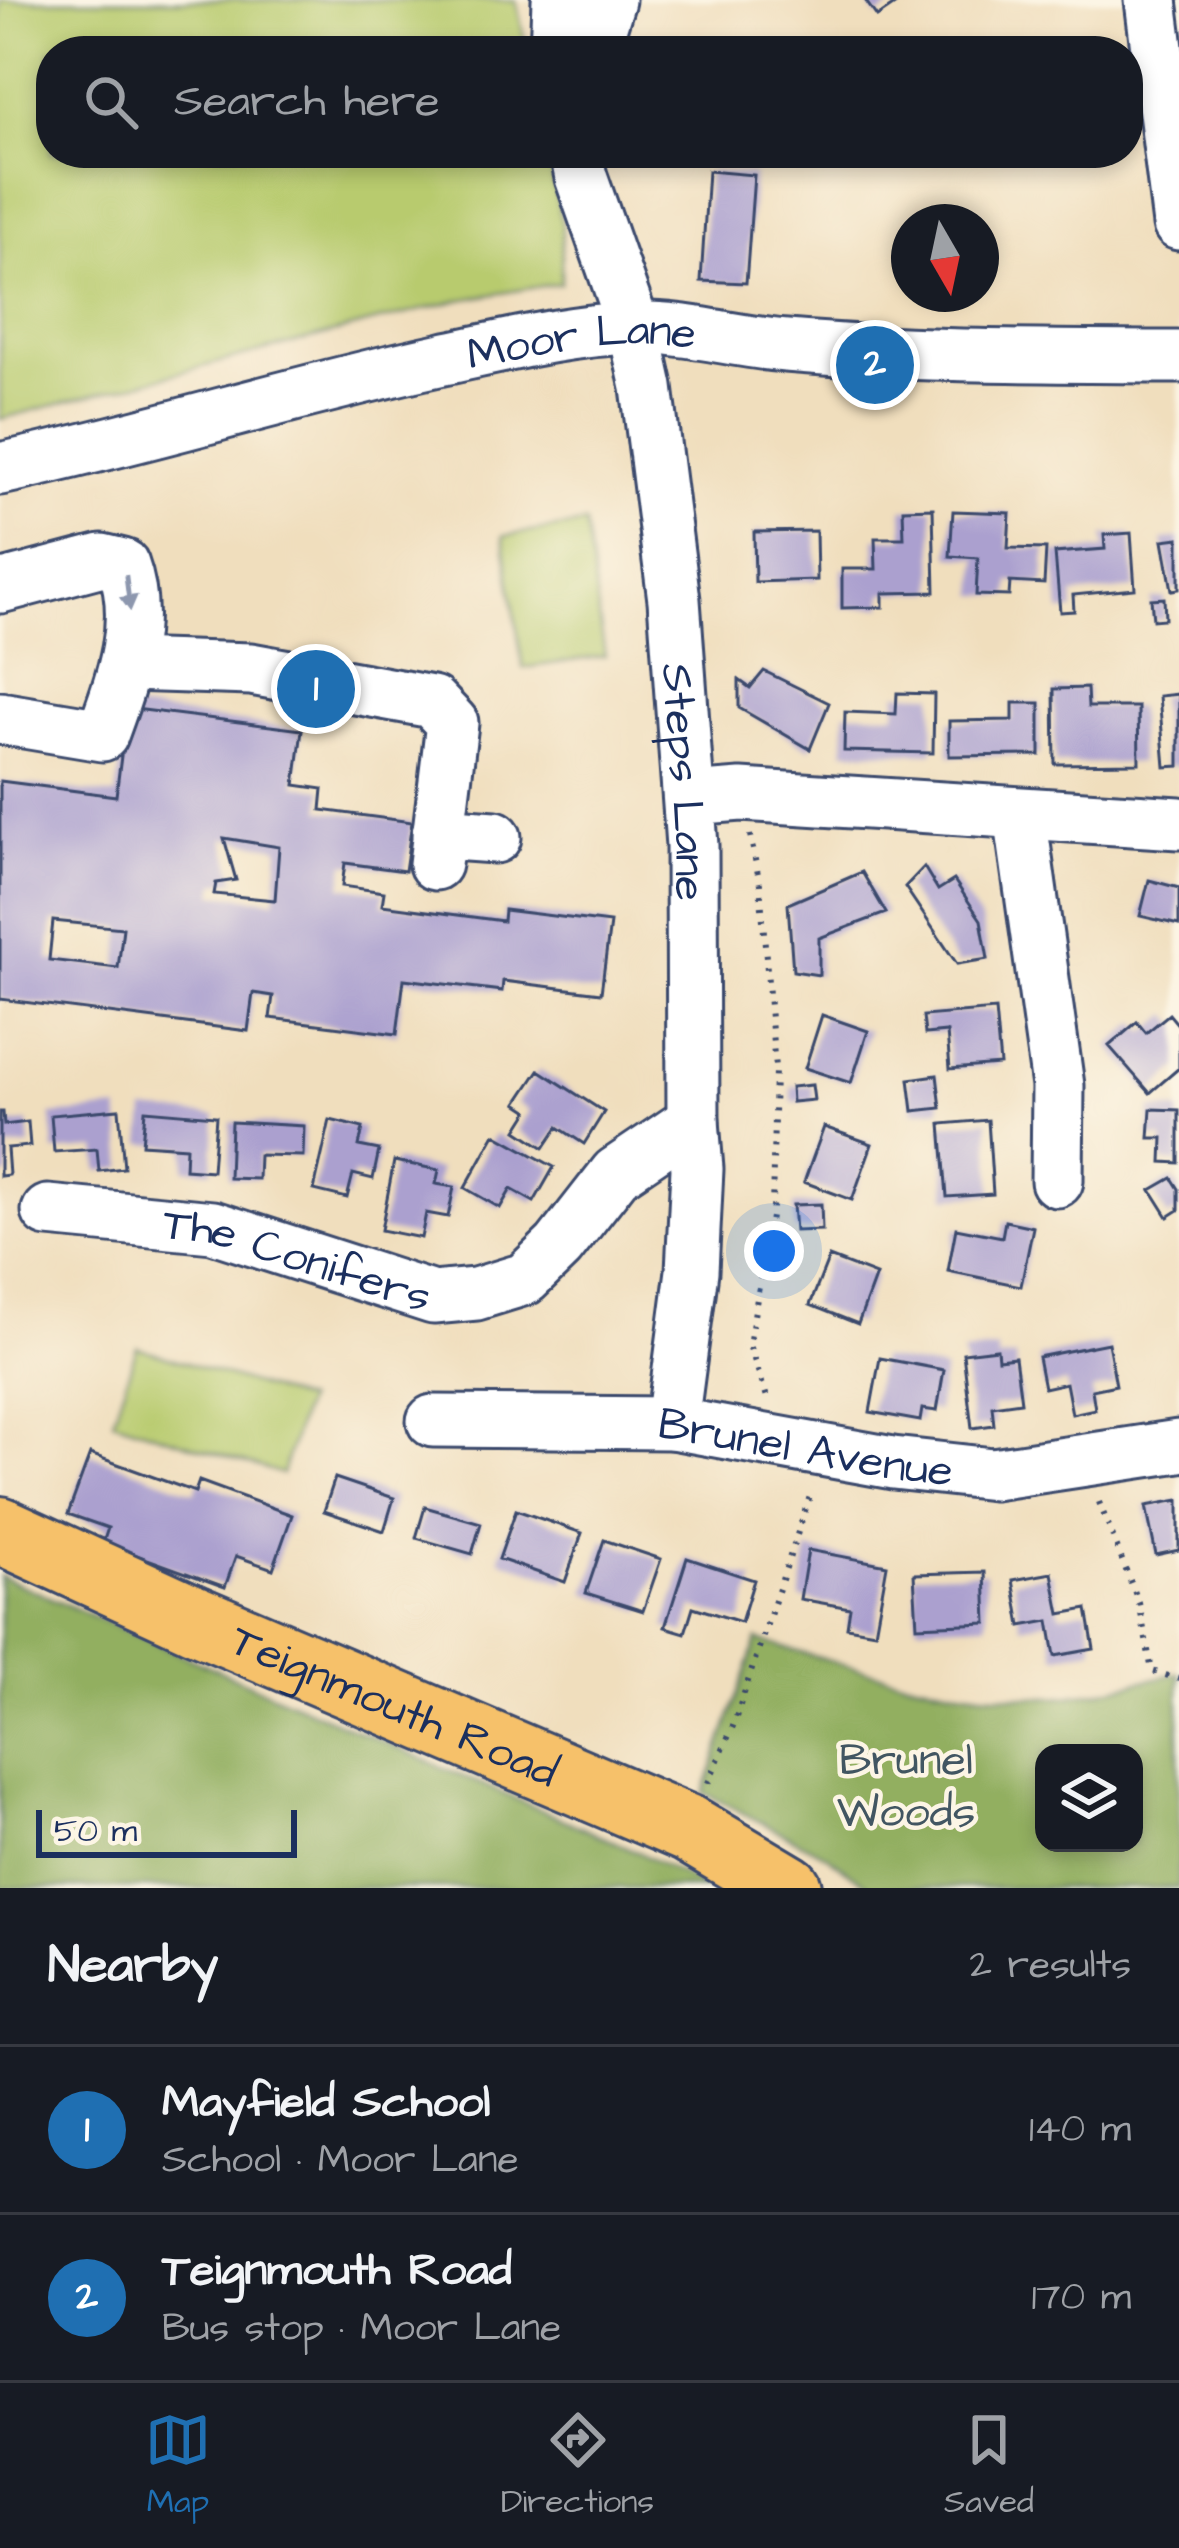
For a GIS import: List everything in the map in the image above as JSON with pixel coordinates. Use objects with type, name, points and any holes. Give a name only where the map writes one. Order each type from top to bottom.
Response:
[{"type":"main road","name":"Teignmouth Road","points":[[0,1530],[194,1619],[689,1829],[788,1888]]},
{"type":"street","points":[[556,36],[557,0]]},
{"type":"street","points":[[597,36],[608,0]]},
{"type":"street","points":[[1151,0],[1179,224]]},
{"type":"street","name":"Steps Lane","points":[[579,168],[634,328],[647,387],[674,600],[690,799],[697,1169],[692,1271],[672,1423]]},
{"type":"street","name":"Moor Lane","points":[[0,469],[130,440],[197,418],[382,372],[520,342],[634,328],[787,346],[962,355],[1179,357]]},
{"type":"street","points":[[0,587],[102,560],[123,565],[132,589],[128,665],[102,735],[0,718]]},
{"type":"street","points":[[128,665],[251,669],[432,702],[452,723],[436,849],[495,837]]},
{"type":"street","points":[[690,799],[741,795],[1179,823]]},
{"type":"street","points":[[1020,814],[1058,1086],[1057,1180]]},
{"type":"street","name":"The Conifers","points":[[48,1211],[213,1227],[433,1298],[476,1294],[525,1280],[560,1246],[616,1173],[693,1121]]},
{"type":"street","name":"Brunel Avenue","points":[[433,1421],[672,1423],[993,1474],[1179,1446]]},
{"type":"path","points":[[689,1829],[733,1726],[803,1447],[749,1345],[772,1211],[775,1068],[760,884],[741,795]]},
{"type":"path","points":[[1087,1463],[1139,1603],[1152,1671],[1179,1679]]},
{"type":"green space","points":[[0,0],[516,0],[524,36],[36,36],[36,168],[550,168],[562,225],[561,283],[460,300],[0,419]]},
{"type":"green space","points":[[585,524],[605,656],[523,668],[503,536]]},
{"type":"green space","points":[[137,1347],[305,1401],[282,1474],[113,1420]]},
{"type":"green space","points":[[0,1576],[636,1851],[707,1888],[0,1888]]},
{"type":"green space","name":"Brunel Woods","points":[[757,1640],[902,1679],[1013,1696],[1082,1694],[1179,1673],[1179,1888],[872,1888],[827,1856],[704,1793]]},
{"type":"building","points":[[865,0],[902,0],[877,17]]},
{"type":"building","points":[[708,171],[754,175],[746,283],[701,281]]},
{"type":"building","points":[[933,508],[935,592],[883,593],[883,607],[842,608],[842,569],[876,569],[875,538],[904,538],[903,509]]},
{"type":"building","points":[[953,511],[1010,513],[1008,548],[1046,549],[1044,584],[1010,582],[1009,596],[976,595],[978,558],[950,556]]},
{"type":"building","points":[[816,531],[817,580],[755,582],[754,532]]},
{"type":"building","points":[[1131,533],[1135,589],[1073,595],[1074,611],[1060,612],[1055,553],[1105,549],[1104,535]]},
{"type":"building","points":[[1179,538],[1179,589],[1172,590],[1163,540]]},
{"type":"building","points":[[1164,598],[1165,619],[1153,620],[1151,599]]},
{"type":"building","points":[[764,671],[829,703],[810,749],[739,708],[739,680],[750,688]]},
{"type":"building","points":[[1087,688],[1088,707],[1138,707],[1139,763],[1055,764],[1054,689]]},
{"type":"building","points":[[897,693],[934,694],[933,753],[844,751],[845,712],[896,714]]},
{"type":"building","points":[[1179,694],[1179,766],[1165,767],[1159,696]]},
{"type":"building","points":[[1013,703],[1040,703],[1040,755],[949,756],[949,721],[1013,720]]},
{"type":"building","points":[[127,708],[302,730],[295,785],[323,789],[321,810],[412,822],[405,871],[345,863],[342,886],[384,892],[382,905],[503,921],[504,910],[610,923],[601,993],[503,981],[502,991],[404,979],[397,1034],[270,1018],[273,996],[253,993],[248,1031],[0,999],[0,781],[116,796]],"holes":[[[224,838],[279,847],[275,900],[214,894],[216,883],[236,880]],[[53,921],[123,928],[118,968],[49,960]]]},
{"type":"building","points":[[924,867],[938,890],[954,880],[981,920],[988,959],[957,964],[905,887]]},
{"type":"building","points":[[862,872],[886,913],[819,938],[819,975],[793,971],[788,904]]},
{"type":"building","points":[[1149,880],[1179,888],[1179,925],[1140,916]]},
{"type":"building","points":[[995,1010],[1000,1065],[950,1069],[947,1032],[925,1034],[923,1016]]},
{"type":"building","points":[[1169,1014],[1179,1026],[1179,1068],[1150,1093],[1109,1046],[1137,1022],[1146,1033]]},
{"type":"building","points":[[822,1015],[868,1031],[851,1083],[805,1068]]},
{"type":"building","points":[[539,1070],[604,1112],[584,1144],[558,1127],[544,1148],[517,1130],[529,1111],[517,1103]]},
{"type":"building","points":[[937,1075],[941,1108],[913,1111],[909,1079]]},
{"type":"building","points":[[812,1085],[814,1100],[792,1102],[791,1087]]},
{"type":"building","points":[[119,1109],[124,1168],[99,1171],[97,1149],[54,1152],[51,1115]]},
{"type":"building","points":[[1151,1109],[1179,1110],[1179,1163],[1162,1162],[1163,1138],[1149,1138]]},
{"type":"building","points":[[145,1110],[216,1116],[212,1171],[185,1169],[186,1147],[142,1144]]},
{"type":"building","points":[[0,1112],[4,1125],[28,1122],[30,1146],[7,1148],[9,1175],[0,1176]]},
{"type":"building","points":[[330,1120],[363,1128],[359,1146],[379,1150],[373,1179],[353,1174],[347,1198],[314,1190]]},
{"type":"building","points":[[988,1120],[993,1194],[947,1197],[941,1124]]},
{"type":"building","points":[[231,1122],[304,1126],[303,1156],[259,1155],[258,1179],[229,1178]]},
{"type":"building","points":[[824,1127],[872,1144],[852,1200],[804,1182]]},
{"type":"building","points":[[495,1134],[554,1167],[534,1202],[511,1189],[500,1208],[465,1188]]},
{"type":"building","points":[[394,1161],[439,1170],[436,1184],[454,1187],[448,1217],[426,1213],[421,1238],[381,1230]]},
{"type":"building","points":[[1172,1178],[1179,1189],[1179,1210],[1168,1217],[1151,1190]]},
{"type":"building","points":[[821,1204],[822,1230],[795,1231],[793,1205]]},
{"type":"building","points":[[1005,1221],[1033,1227],[1021,1286],[948,1271],[956,1228],[1002,1237]]},
{"type":"building","points":[[829,1257],[876,1275],[858,1324],[810,1305]]},
{"type":"building","points":[[1108,1343],[1116,1385],[1092,1390],[1095,1409],[1072,1414],[1066,1383],[1044,1388],[1038,1357]]},
{"type":"building","points":[[997,1349],[998,1359],[1015,1357],[1021,1402],[992,1406],[994,1425],[972,1428],[963,1353]]},
{"type":"building","points":[[880,1358],[944,1370],[937,1411],[922,1409],[920,1421],[870,1412]]},
{"type":"building","points":[[90,1454],[195,1492],[199,1481],[292,1515],[273,1569],[236,1556],[225,1587],[103,1543],[108,1528],[68,1514]]},
{"type":"building","points":[[335,1478],[394,1498],[384,1531],[324,1511]]},
{"type":"building","points":[[1179,1500],[1179,1550],[1156,1555],[1146,1506]]},
{"type":"building","points":[[425,1507],[481,1523],[472,1554],[416,1538]]},
{"type":"building","points":[[516,1510],[582,1533],[565,1582],[499,1559]]},
{"type":"building","points":[[604,1540],[661,1559],[643,1611],[586,1593]]},
{"type":"building","points":[[808,1550],[887,1565],[875,1632],[847,1627],[850,1608],[800,1599]]},
{"type":"building","points":[[687,1558],[754,1580],[741,1622],[693,1607],[685,1633],[665,1627]]},
{"type":"building","points":[[985,1572],[987,1623],[917,1626],[914,1574]]},
{"type":"building","points":[[1052,1573],[1060,1614],[1087,1609],[1094,1649],[1055,1656],[1049,1621],[1021,1626],[1013,1580]]},
{"type":"place","name":"Teignmouth Road","points":[[875,365]]},
{"type":"place","name":"Mayfield School","points":[[316,689]]}]
